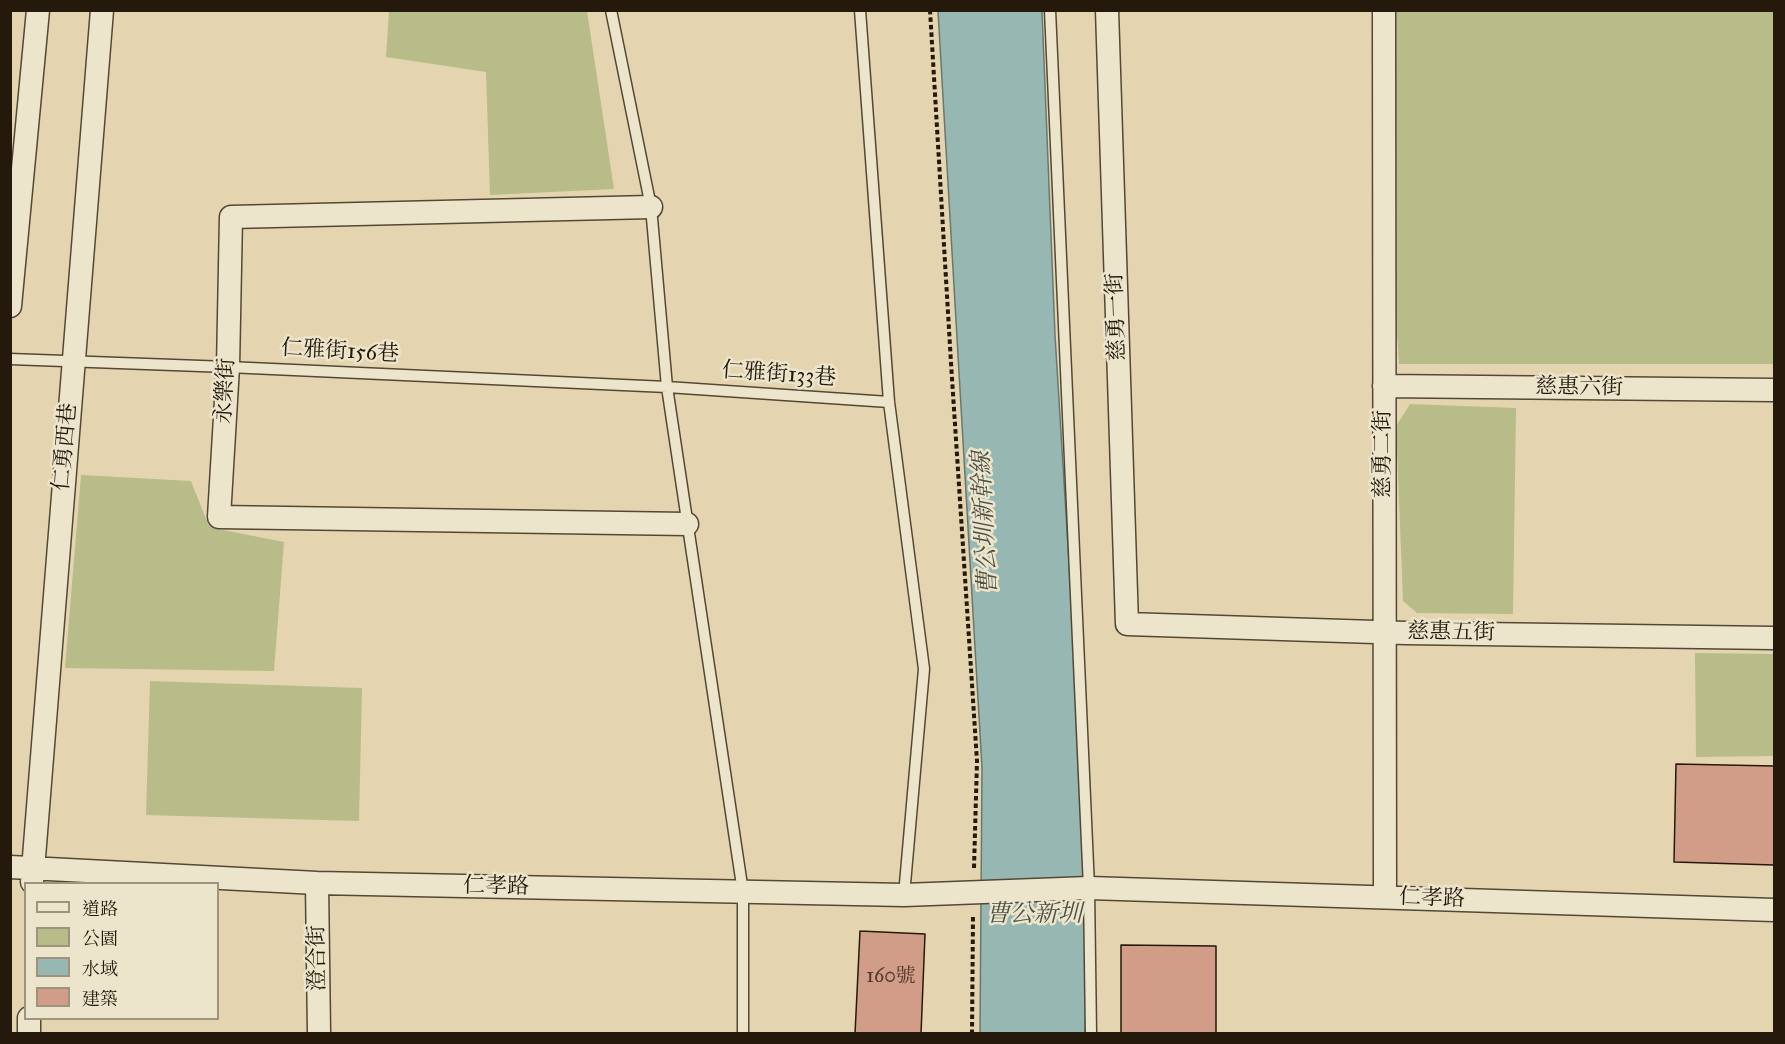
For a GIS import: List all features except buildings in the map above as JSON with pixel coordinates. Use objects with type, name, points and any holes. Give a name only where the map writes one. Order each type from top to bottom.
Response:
[{"type":"street","points":[[10,306],[38,10]]},
{"type":"street","name":"仁勇西巷","points":[[25,873],[73,362],[102,10]]},
{"type":"street","name":"慈勇一街","points":[[1107,10],[1127,624]]},
{"type":"street","name":"慈勇二街","points":[[1384,10],[1385,897]]},
{"type":"street","name":"永樂街","points":[[651,207],[231,217],[228,366],[219,517],[687,524]]},
{"type":"street","name":"慈惠六街","points":[[1384,386],[1774,390]]},
{"type":"street","name":"慈惠五街","points":[[1127,624],[1385,632],[1774,638]]},
{"type":"street","name":"仁孝路","points":[[25,873],[317,883],[904,896],[1089,888],[1774,910]]},
{"type":"street","name":"澄合街","points":[[317,883],[319,1034]]},
{"type":"lane","points":[[611,10],[651,207],[667,387],[743,892],[743,1034]]},
{"type":"lane","points":[[860,10],[889,402],[924,669],[904,896]]},
{"type":"lane","points":[[1050,10],[1089,888],[1091,1034]]},
{"type":"lane","name":"仁雅街156巷","points":[[10,359],[228,366],[667,387]]},
{"type":"lane","name":"仁雅街133巷","points":[[667,387],[889,402]]},
{"type":"path","points":[[930,10],[977,761],[977,894],[972,1034]]},
{"type":"green space","points":[[389,11],[587,11],[614,189],[490,195],[486,72],[386,57]]},
{"type":"green space","points":[[1389,11],[1774,11],[1774,364],[1399,364],[1384,127]]},
{"type":"green space","points":[[1410,404],[1516,408],[1513,614],[1417,613],[1403,601],[1396,426]]},
{"type":"green space","points":[[81,475],[191,481],[206,519],[218,529],[284,542],[274,671],[65,668]]},
{"type":"green space","points":[[1695,653],[1774,654],[1774,756],[1696,757]]},
{"type":"green space","points":[[150,681],[362,688],[359,821],[146,815]]},
{"type":"water","name":"曹公新圳","points":[[938,11],[1042,11],[1055,335],[1089,888],[1085,1033],[980,1033],[982,768]]},
{"type":"water label","name":"曹公圳新幹線","points":[[986,523]]}]
